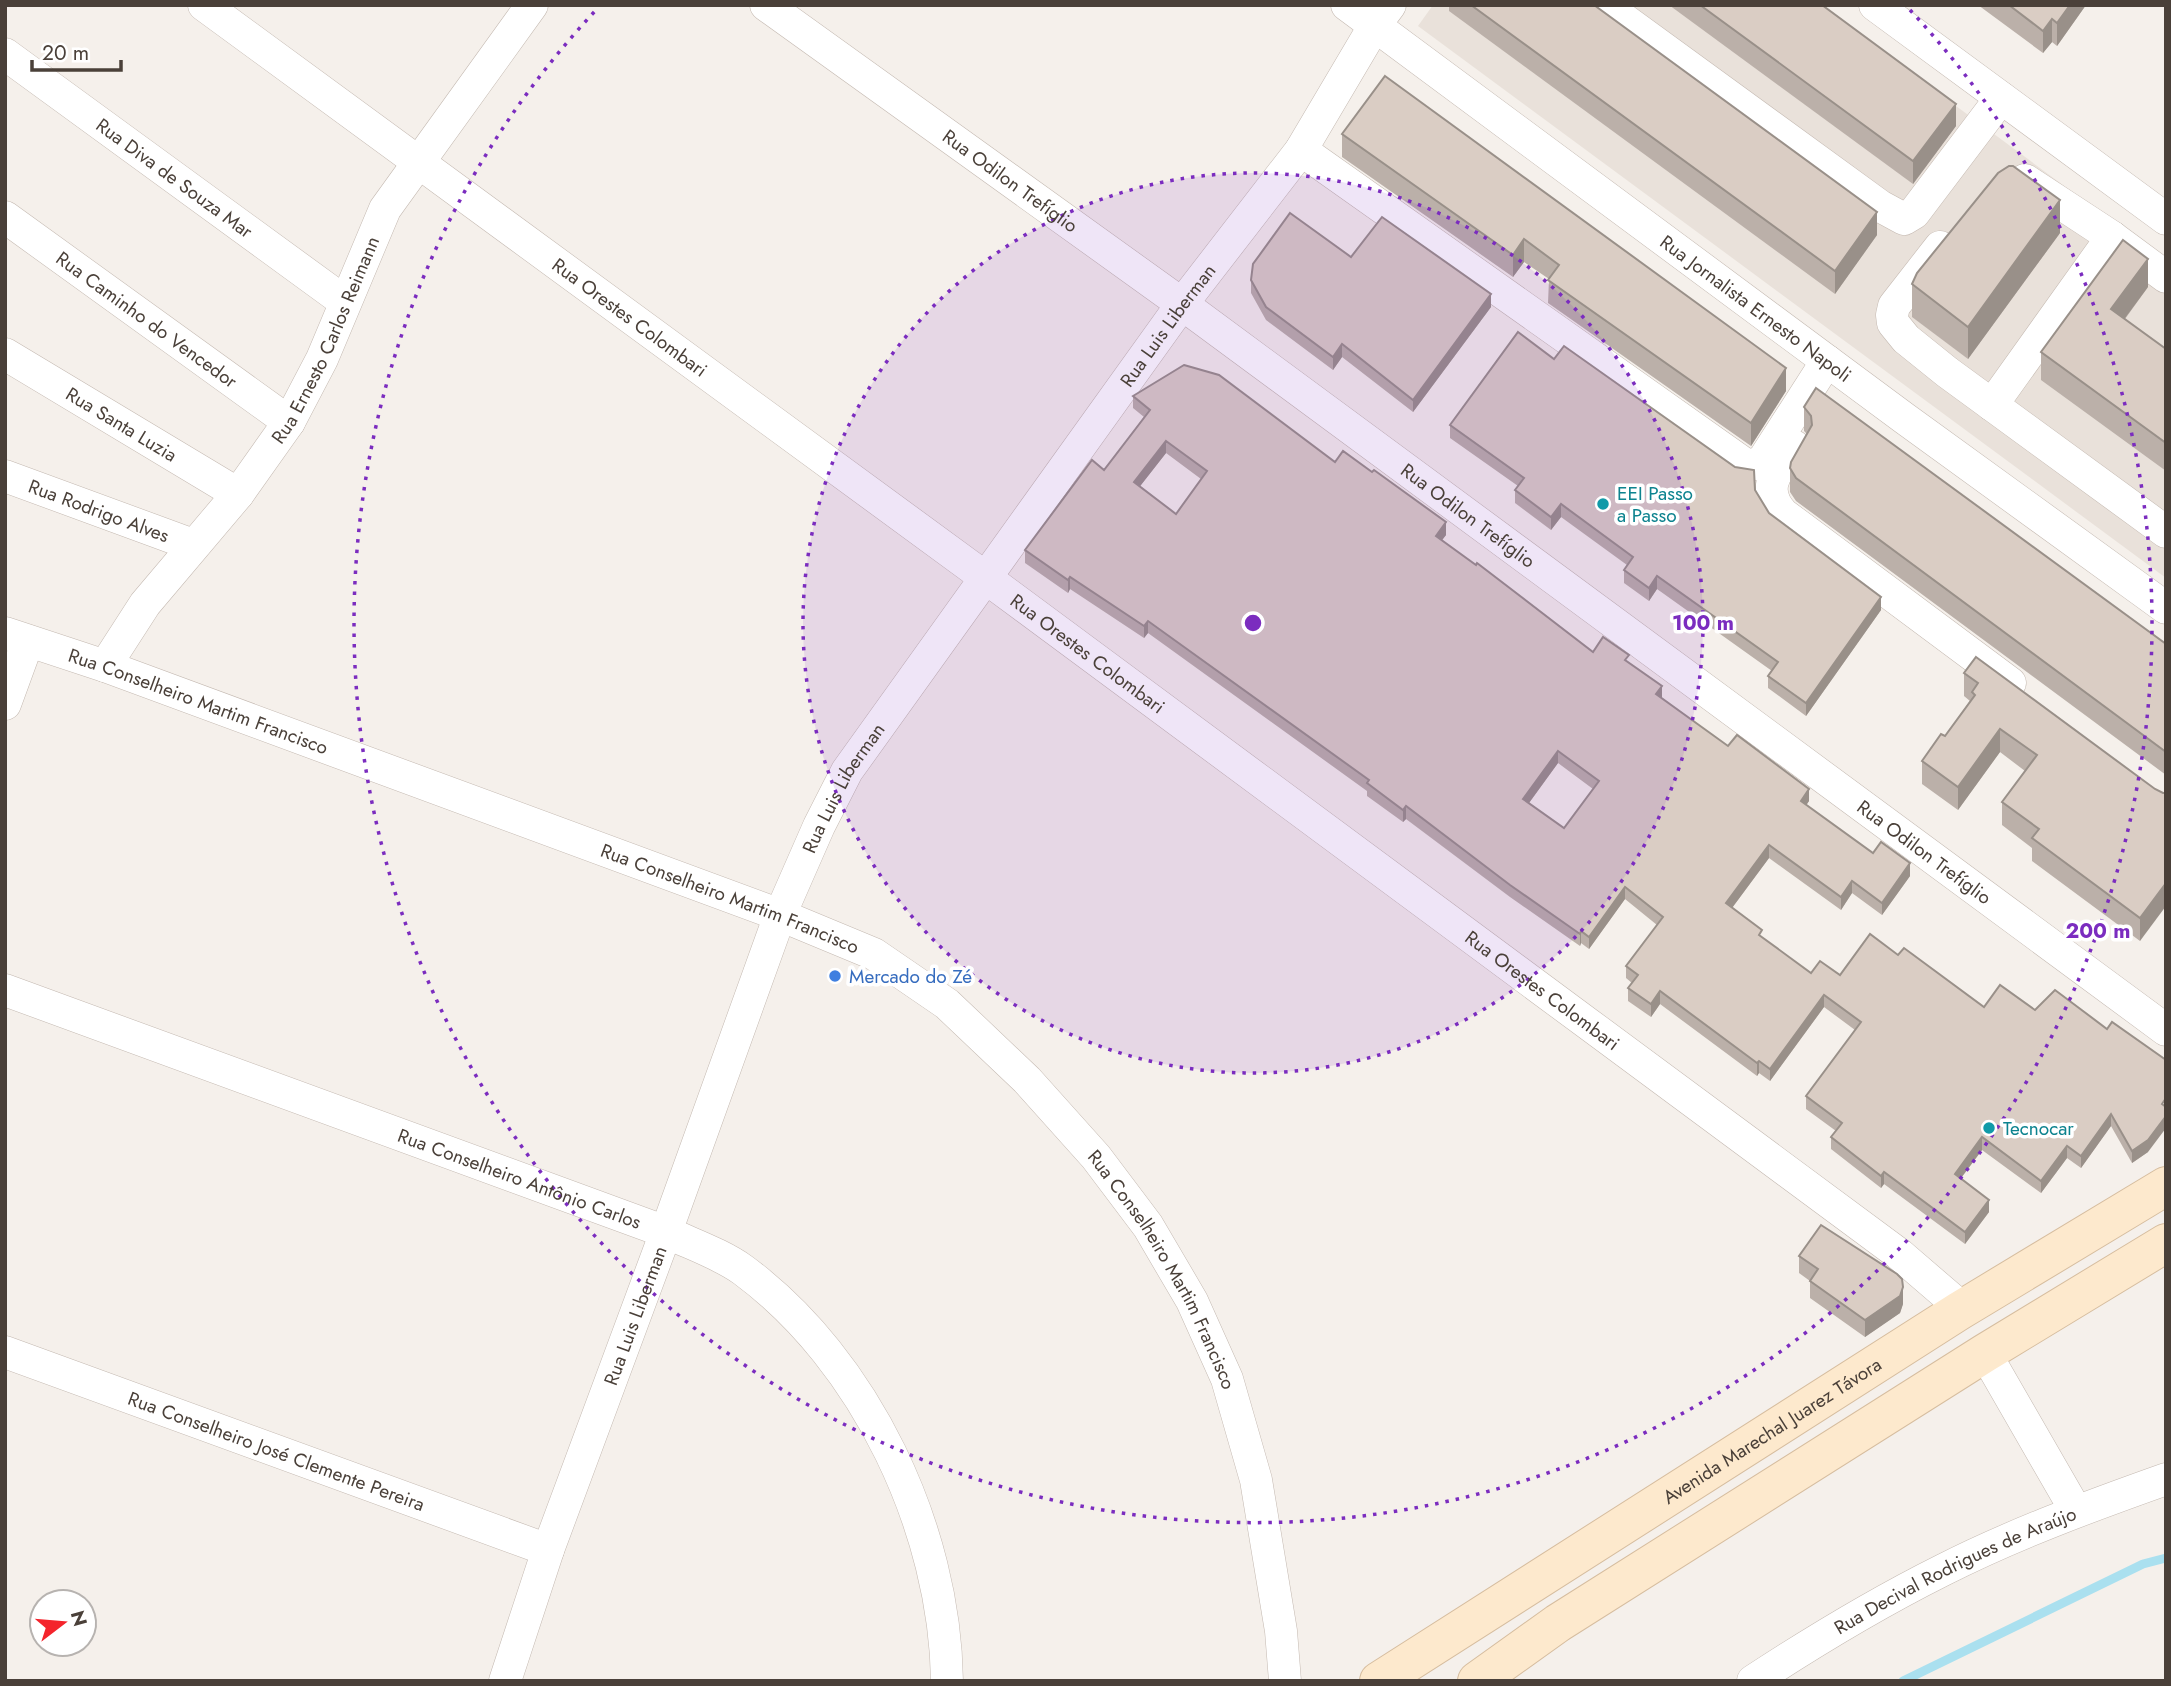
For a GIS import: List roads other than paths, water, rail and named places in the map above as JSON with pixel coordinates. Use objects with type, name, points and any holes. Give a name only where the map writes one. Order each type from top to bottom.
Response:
[{"type":"street","name":"Rua Orestes Colombari","points":[[204,5],[986,578],[1887,1246],[1963,1309]]},
{"type":"street","name":"Rua Ernesto Carlos Reimann","points":[[105,666],[145,604],[238,494],[289,422],[322,359],[385,209],[532,5]]},
{"type":"street","name":"Rua Odilon Trefíglio","points":[[766,5],[1182,304],[2166,1030]]},
{"type":"street","name":"Rua Jornalista Ernesto Napoli","points":[[1347,5],[1382,15],[1835,366],[2166,608]]},
{"type":"street","points":[[1604,5],[1880,206],[1904,219],[1914,213],[2001,98]]},
{"type":"street","points":[[1875,5],[2166,219]]},
{"type":"street","name":"Rua Luis Liberman","points":[[505,1681],[548,1550],[780,915],[819,826],[848,771],[1182,304],[1301,150],[1382,15]]},
{"type":"street","name":"Rua Diva de Souza Mar","points":[[5,54],[345,302]]},
{"type":"street","points":[[1301,150],[1746,465],[1757,464],[1764,459],[1835,366]]},
{"type":"street","points":[[1995,186],[2004,180],[2027,181],[2112,237],[2166,277]]},
{"type":"street","name":"Rua Caminho do Vencedor","points":[[5,217],[289,422]]},
{"type":"street","points":[[1960,222],[1901,296],[1892,315],[1894,323],[1906,339],[2166,532]]},
{"type":"street","points":[[1992,405],[2112,237]]},
{"type":"street","name":"Rua Santa Luzia","points":[[5,355],[238,494]]},
{"type":"street","points":[[1835,366],[1772,479],[1772,496],[1776,508],[2037,704]]},
{"type":"street","name":"Rua Rodrigo Alves","points":[[5,476],[194,545]]},
{"type":"street","points":[[5,704],[17,637]]},
{"type":"street","name":"Rua Conselheiro Martim Francisco","points":[[17,637],[105,666],[780,915],[874,954],[947,1004],[1027,1080],[1096,1157],[1148,1226],[1192,1301],[1227,1379],[1256,1480],[1281,1630],[1285,1681]]},
{"type":"street","name":"Rua Conselheiro Antônio Carlos","points":[[5,990],[666,1232],[740,1268],[787,1307],[846,1377],[891,1452],[926,1541],[947,1644],[947,1681]]},
{"type":"street","name":"Avenida Marechal Juarez Távora","points":[[1379,1681],[1963,1309],[2166,1186]]},
{"type":"street","points":[[1477,1681],[1558,1623],[2166,1242]]},
{"type":"street","name":"Rua Conselheiro José Clemente Pereira","points":[[5,1352],[548,1550]]},
{"type":"street","points":[[1985,1353],[2076,1511]]},
{"type":"street","name":"Rua Decival Rodrigues de Araújo","points":[[1753,1681],[1833,1629],[1943,1570],[2076,1511],[2166,1479]]},
{"type":"waterway","points":[[1903,1681],[2143,1564],[2166,1558]]},
{"type":"place","name":"EEI Passo a Passo","points":[[1603,504]]},
{"type":"place","name":"Mercado do Zé","points":[[835,976]]},
{"type":"place","name":"Tecnocar","points":[[1989,1128]]}]
